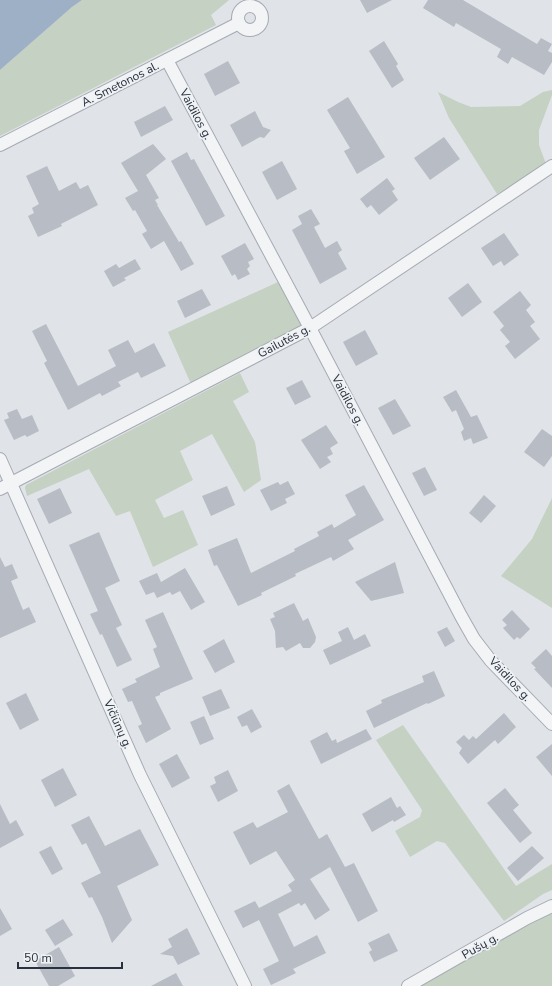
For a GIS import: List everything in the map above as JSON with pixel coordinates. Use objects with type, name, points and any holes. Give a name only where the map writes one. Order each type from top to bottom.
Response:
[{"type":"street","name":"A. Smetonos al.","points":[[0,145],[239,23]]},
{"type":"street","name":"Vaidilos g.","points":[[167,60],[310,328],[460,616],[474,639],[491,661],[552,724]]},
{"type":"street","name":"Gailutės g.","points":[[5,486],[310,328],[552,166]]},
{"type":"street","name":"Vičiūnų g.","points":[[0,459],[5,486],[140,775],[246,986]]},
{"type":"street","name":"Pušų g.","points":[[408,986],[527,918],[552,906]]},
{"type":"green space","points":[[82,0],[229,0],[211,15],[216,25],[0,136],[0,70]]},
{"type":"green space","points":[[552,90],[552,95],[539,130],[539,145],[546,164],[497,194],[449,118],[438,92],[471,107],[520,106],[543,92]]},
{"type":"green space","points":[[278,282],[302,326],[191,384],[168,332]]},
{"type":"green space","points":[[240,373],[249,392],[233,401],[255,442],[261,480],[244,492],[212,434],[180,451],[193,480],[155,500],[164,518],[183,510],[198,545],[153,567],[130,511],[116,516],[89,469],[27,496],[25,488],[26,485]]},
{"type":"green space","points":[[552,498],[552,608],[501,576],[532,539]]},
{"type":"green space","points":[[403,725],[516,886],[552,864],[552,890],[543,894],[504,921],[445,843],[437,841],[410,857],[395,831],[420,817],[422,810],[376,740]]},
{"type":"green space","points":[[552,913],[552,986],[420,986],[531,921]]},
{"type":"water","points":[[0,0],[82,0],[0,70]]},
{"type":"building","points":[[360,0],[392,0],[367,13]]},
{"type":"building","points":[[428,0],[463,0],[537,44],[541,38],[552,44],[548,51],[552,53],[552,62],[544,75],[512,57],[508,64],[497,57],[501,49],[456,23],[454,27],[423,8]]},
{"type":"building","points":[[384,41],[398,64],[396,66],[404,80],[392,88],[369,51]]},
{"type":"building","points":[[228,61],[240,83],[215,96],[204,74]]},
{"type":"building","points":[[348,97],[385,157],[357,174],[344,151],[350,148],[327,110]]},
{"type":"building","points":[[165,106],[173,120],[141,137],[134,122]]},
{"type":"building","points":[[255,111],[263,127],[271,130],[264,138],[260,137],[242,147],[230,125]]},
{"type":"building","points":[[444,137],[460,159],[430,180],[414,158]]},
{"type":"building","points":[[153,144],[166,159],[146,175],[159,198],[155,200],[157,205],[179,242],[181,241],[194,264],[181,271],[164,241],[151,249],[142,234],[147,231],[135,210],[133,211],[125,198],[138,191],[121,163]]},
{"type":"building","points":[[187,152],[191,160],[194,159],[225,216],[206,226],[171,161]]},
{"type":"building","points":[[282,161],[297,189],[277,200],[262,172]]},
{"type":"building","points":[[47,166],[59,191],[76,182],[80,189],[88,185],[98,205],[61,224],[62,226],[38,237],[28,216],[34,213],[32,208],[39,204],[26,176]]},
{"type":"building","points":[[387,178],[395,189],[392,191],[398,200],[379,215],[371,205],[367,208],[360,199]]},
{"type":"building","points":[[311,209],[320,224],[314,227],[325,248],[337,241],[342,250],[338,253],[347,269],[320,284],[292,230],[302,224],[298,216]]},
{"type":"building","points":[[504,233],[519,255],[504,266],[501,261],[493,266],[481,248]]},
{"type":"building","points":[[245,243],[254,259],[248,262],[250,266],[247,269],[250,274],[238,280],[235,274],[232,276],[221,256]]},
{"type":"building","points":[[135,259],[141,269],[124,278],[126,280],[113,287],[104,271],[116,264],[119,268]]},
{"type":"building","points":[[468,283],[482,302],[462,317],[448,298]]},
{"type":"building","points":[[202,289],[211,305],[185,318],[177,301]]},
{"type":"building","points":[[520,291],[531,305],[526,310],[535,322],[530,326],[540,339],[515,359],[505,346],[510,342],[500,330],[504,326],[493,312]]},
{"type":"building","points":[[46,324],[78,386],[116,366],[108,350],[128,340],[135,353],[154,343],[166,366],[141,378],[138,372],[118,382],[121,386],[102,396],[100,393],[68,410],[44,363],[47,361],[32,331]]},
{"type":"building","points":[[365,330],[378,354],[356,366],[343,342]]},
{"type":"building","points":[[302,380],[311,397],[295,405],[286,388]]},
{"type":"building","points":[[456,390],[471,417],[477,415],[488,438],[473,444],[471,438],[464,441],[461,432],[464,429],[456,410],[452,412],[443,397]]},
{"type":"building","points":[[395,399],[411,426],[393,435],[378,408]]},
{"type":"building","points":[[17,409],[22,419],[32,415],[39,431],[27,437],[25,435],[14,440],[4,420],[9,418],[7,413]]},
{"type":"building","points":[[326,425],[338,443],[330,448],[333,454],[327,457],[331,462],[320,469],[301,440]]},
{"type":"building","points":[[542,429],[552,436],[552,456],[544,467],[524,452]]},
{"type":"building","points":[[425,467],[437,490],[424,496],[412,473]]},
{"type":"building","points":[[288,481],[295,494],[285,499],[287,503],[271,511],[260,490],[278,482],[280,485]]},
{"type":"building","points":[[364,485],[384,520],[348,540],[354,549],[333,561],[331,557],[295,574],[296,576],[261,593],[262,595],[238,606],[217,565],[214,566],[208,550],[237,538],[251,573],[295,551],[294,549],[319,536],[317,532],[332,524],[334,528],[356,515],[345,495]]},
{"type":"building","points":[[227,486],[235,505],[211,516],[202,496]]},
{"type":"building","points":[[60,488],[72,513],[49,524],[37,499]]},
{"type":"building","points":[[484,495],[496,506],[481,523],[469,513]]},
{"type":"building","points":[[99,532],[120,581],[105,588],[122,625],[116,628],[132,660],[117,667],[102,634],[100,635],[90,614],[98,611],[69,545]]},
{"type":"building","points":[[0,557],[5,567],[12,564],[18,578],[11,581],[23,610],[29,607],[36,622],[0,638]]},
{"type":"building","points":[[395,562],[404,593],[371,601],[355,582]]},
{"type":"building","points":[[185,568],[205,602],[191,610],[180,591],[172,595],[170,592],[157,598],[154,592],[146,595],[139,581],[157,573],[161,582]]},
{"type":"building","points":[[294,603],[303,621],[308,618],[316,637],[315,642],[310,648],[303,648],[300,643],[286,651],[283,647],[276,648],[275,631],[270,619],[275,617],[273,613]]},
{"type":"building","points":[[512,610],[530,629],[520,639],[517,637],[514,640],[503,628],[507,625],[502,620]]},
{"type":"building","points":[[163,612],[193,679],[160,693],[160,695],[155,697],[171,729],[146,743],[138,726],[142,724],[132,701],[128,702],[122,689],[137,682],[135,679],[160,667],[153,649],[157,647],[145,620]]},
{"type":"building","points":[[348,627],[354,640],[365,634],[371,646],[330,665],[323,650],[342,641],[338,632]]},
{"type":"building","points":[[447,627],[455,641],[445,647],[437,632]]},
{"type":"building","points":[[224,639],[235,662],[215,673],[203,651]]},
{"type":"building","points":[[546,649],[552,656],[552,688],[534,669],[536,668],[531,663]]},
{"type":"building","points":[[434,671],[445,696],[374,728],[366,711],[382,703],[381,700],[424,682],[422,676]]},
{"type":"building","points":[[221,689],[230,708],[210,716],[202,697]]},
{"type":"building","points":[[26,693],[39,720],[20,730],[6,703]]},
{"type":"building","points":[[252,709],[262,727],[251,733],[247,725],[242,727],[237,717]]},
{"type":"building","points":[[504,713],[516,727],[498,744],[495,740],[468,764],[459,753],[462,748],[456,742],[464,735],[469,740],[473,736],[476,739]]},
{"type":"building","points":[[204,716],[214,739],[200,745],[190,722]]},
{"type":"building","points":[[366,729],[372,739],[321,764],[310,741],[327,732],[332,741],[336,739],[337,743]]},
{"type":"building","points":[[552,744],[552,776],[536,757]]},
{"type":"building","points":[[177,754],[190,778],[172,788],[159,764]]},
{"type":"building","points":[[63,768],[77,795],[55,807],[41,780]]},
{"type":"building","points":[[228,770],[238,791],[218,802],[210,786],[216,783],[214,777]]},
{"type":"building","points":[[289,784],[319,839],[327,834],[345,867],[354,863],[378,911],[358,922],[330,867],[310,879],[330,910],[315,920],[305,903],[301,906],[299,903],[278,914],[294,947],[317,935],[326,953],[293,969],[296,973],[271,985],[263,969],[279,961],[259,920],[243,928],[234,911],[255,901],[259,908],[292,891],[288,885],[295,880],[276,851],[250,865],[233,832],[253,822],[257,828],[288,812],[277,791]]},
{"type":"building","points":[[505,788],[519,805],[513,810],[532,833],[520,843],[487,803]]},
{"type":"building","points":[[391,797],[397,808],[400,806],[406,815],[394,822],[393,820],[372,832],[362,814]]},
{"type":"building","points":[[0,804],[10,824],[16,820],[24,835],[0,848]]},
{"type":"building","points":[[89,816],[105,846],[140,829],[159,865],[117,886],[132,920],[112,943],[92,897],[89,898],[81,883],[101,873],[86,843],[82,845],[71,825]]},
{"type":"building","points":[[51,846],[63,869],[52,875],[39,852]]},
{"type":"building","points":[[532,846],[544,858],[518,881],[507,868]]},
{"type":"building","points":[[0,908],[12,929],[0,936]]},
{"type":"building","points":[[63,919],[73,935],[55,946],[45,930]]},
{"type":"building","points":[[187,928],[200,954],[178,965],[173,956],[160,954],[172,947],[168,939]]},
{"type":"building","points":[[389,933],[398,951],[374,962],[369,952],[372,950],[368,943]]},
{"type":"building","points":[[59,947],[75,976],[58,986],[49,986],[35,961]]},
{"type":"building","points":[[176,973],[183,986],[151,986]]}]
